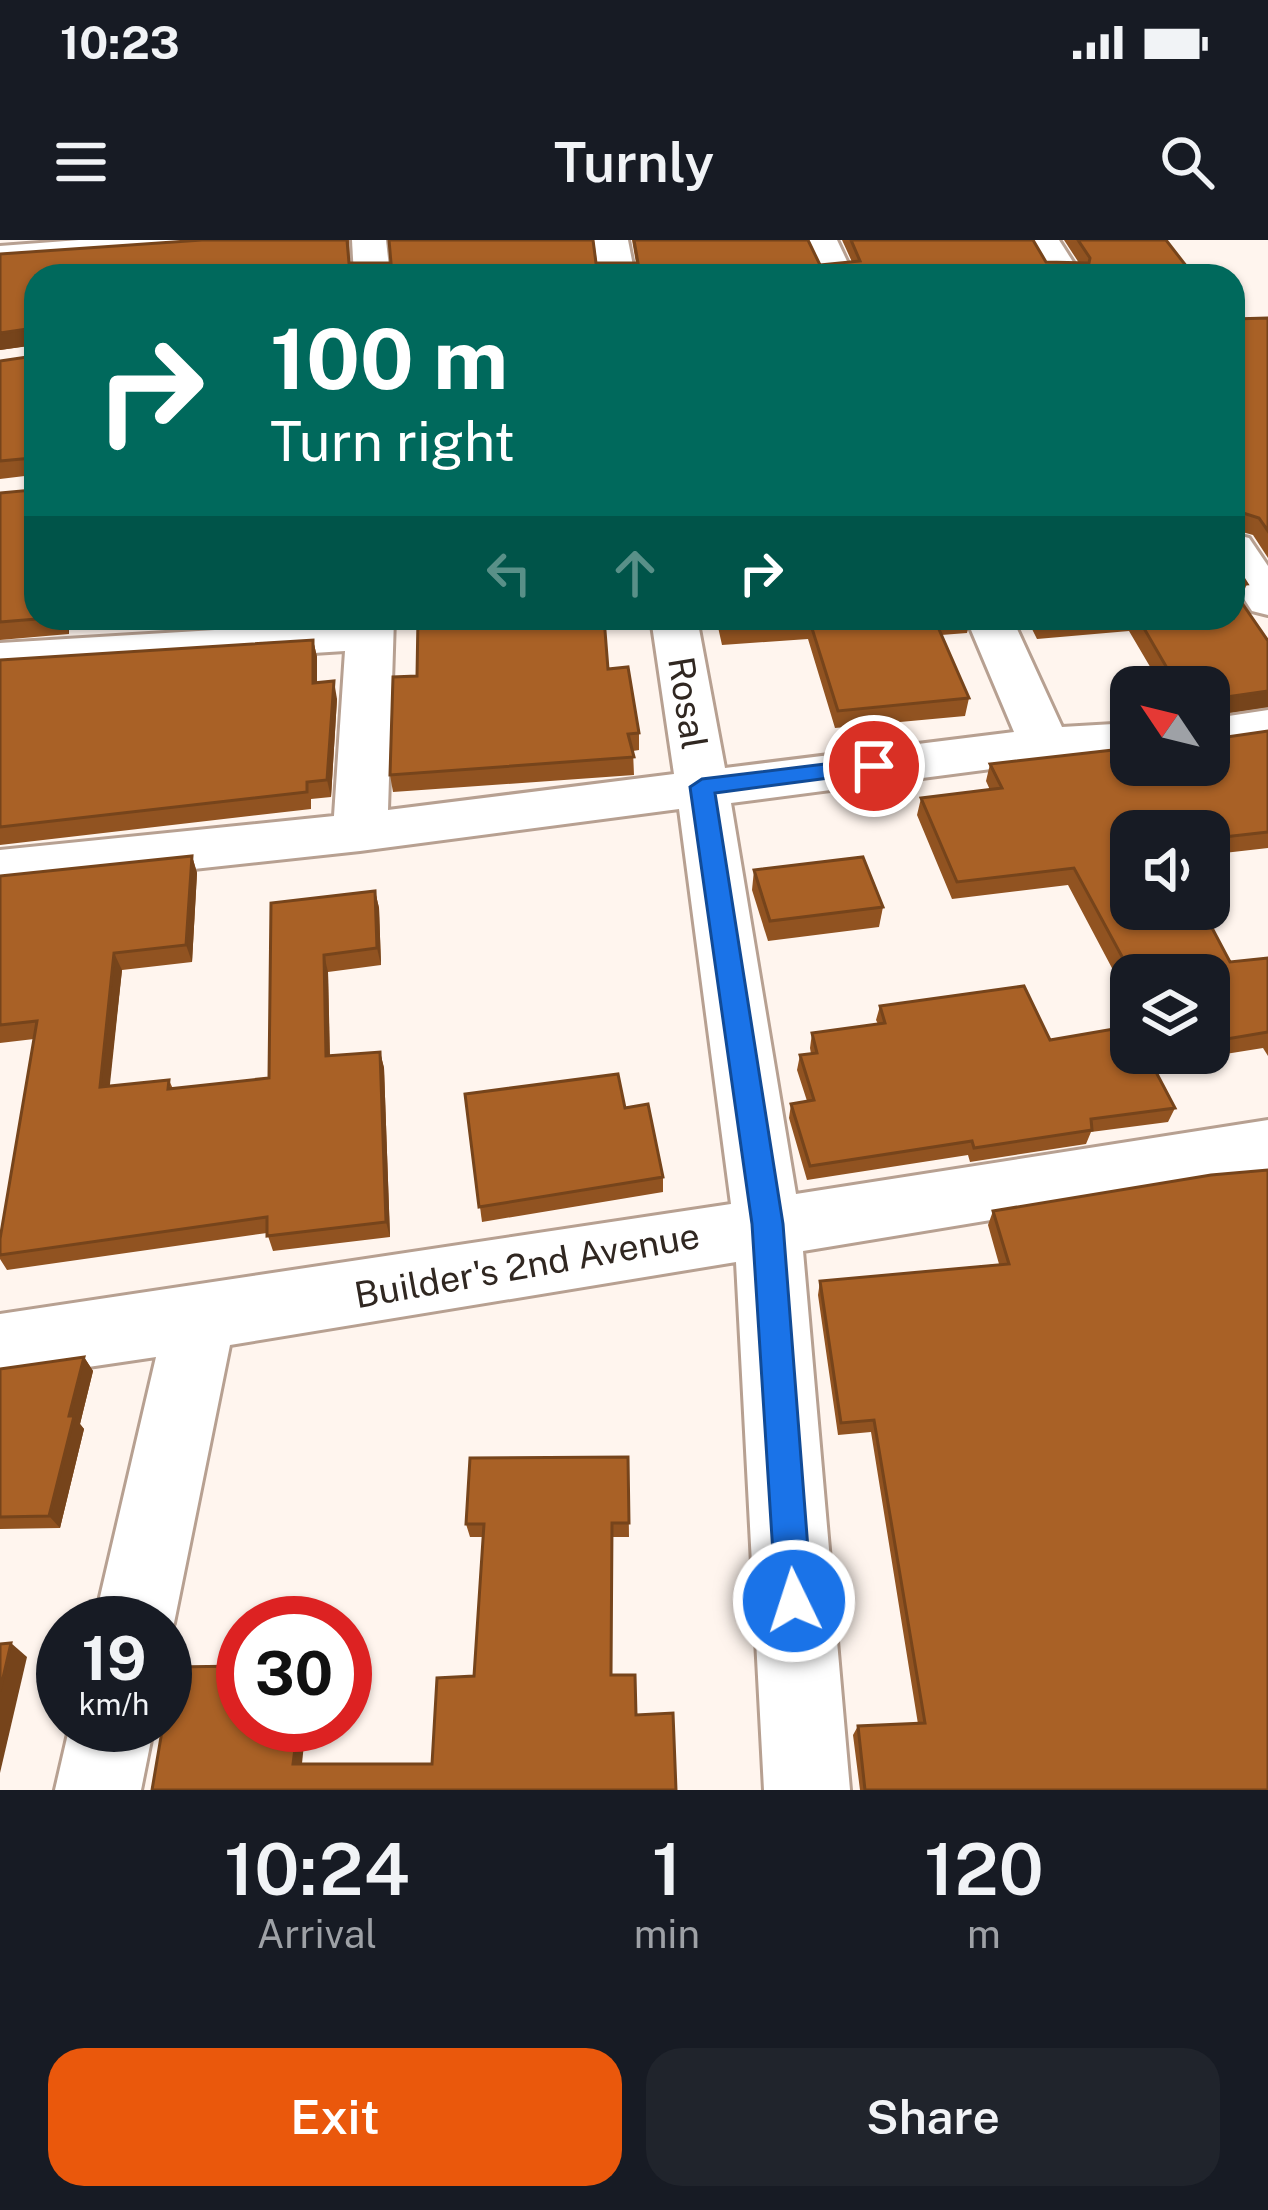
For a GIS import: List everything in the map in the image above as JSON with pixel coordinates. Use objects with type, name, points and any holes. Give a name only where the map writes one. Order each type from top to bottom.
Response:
[{"type":"street","points":[[0,255],[222,240]]},
{"type":"street","points":[[1245,566],[1268,601]]},
{"type":"street","points":[[0,658],[335,630]]},
{"type":"street","points":[[359,832],[371,630]]},
{"type":"street","name":"Rosal","points":[[676,630],[767,1224],[807,1790]]},
{"type":"street","points":[[994,630],[1045,745]]},
{"type":"street","points":[[1230,735],[1268,727]]},
{"type":"street","points":[[0,870],[359,832],[1045,745],[1110,741]]},
{"type":"street","name":"Builder's 2nd Avenue","points":[[0,1347],[1268,1147]]},
{"type":"street","points":[[140,1596],[200,1319]]},
{"type":"street","points":[[98,1790],[106,1752]]},
{"type":"building","points":[[202,240],[347,240],[349,263],[391,263],[389,240],[593,240],[596,263],[638,263],[634,240],[808,240],[820,264],[24,264],[24,329],[0,333],[0,254]]},
{"type":"building","points":[[851,240],[1033,240],[1046,262],[1089,263],[1078,240],[1166,240],[1185,264],[830,264],[860,261]]},
{"type":"building","points":[[1268,318],[1268,531],[1259,518],[1245,514],[1245,319]]},
{"type":"building","points":[[24,357],[24,459],[0,461],[0,361]]},
{"type":"building","points":[[24,491],[24,620],[0,622],[0,493]]},
{"type":"building","points":[[1245,607],[1268,641],[1268,691],[1230,696],[1230,666],[1166,666],[1145,630],[1245,630]]},
{"type":"building","points":[[418,630],[605,630],[608,669],[628,667],[639,733],[628,734],[634,757],[390,775],[393,677],[417,676]]},
{"type":"building","points":[[813,630],[939,630],[969,698],[838,711]]},
{"type":"building","points":[[313,640],[313,683],[334,681],[327,780],[307,782],[307,792],[0,827],[0,660]]},
{"type":"building","points":[[1268,731],[1268,832],[1230,836],[1230,810],[1110,810],[1110,930],[1213,930],[1226,954],[1121,954],[1074,868],[957,882],[921,798],[1002,788],[990,764],[1110,750],[1110,786],[1230,786],[1230,737]]},
{"type":"building","points":[[192,856],[186,945],[114,953],[100,1087],[169,1080],[168,1089],[269,1078],[271,903],[375,891],[377,948],[324,955],[326,1056],[380,1052],[386,1222],[267,1236],[267,1217],[0,1255],[37,1021],[0,1025],[0,876]]},
{"type":"building","points":[[863,857],[883,907],[770,921],[754,870]]},
{"type":"building","points":[[1268,958],[1268,1032],[1230,1038],[1230,962]]},
{"type":"building","points":[[1024,986],[1050,1040],[1110,1030],[1110,1074],[1157,1074],[1175,1108],[1091,1119],[1092,1130],[974,1148],[972,1141],[810,1166],[791,1104],[814,1100],[800,1055],[817,1053],[812,1033],[885,1023],[880,1006]]},
{"type":"building","points":[[618,1074],[625,1108],[648,1104],[663,1177],[479,1207],[465,1094]]},
{"type":"building","points":[[1268,1170],[1268,1790],[865,1790],[858,1726],[925,1723],[874,1420],[841,1423],[820,1281],[1009,1264],[993,1211]]},
{"type":"building","points":[[84,1357],[49,1516],[0,1517],[0,1369]]},
{"type":"building","points":[[628,1457],[629,1523],[612,1523],[611,1675],[635,1675],[636,1715],[673,1713],[676,1790],[152,1790],[158,1752],[192,1752],[192,1667],[216,1666],[216,1752],[295,1752],[293,1764],[432,1764],[437,1678],[474,1676],[484,1524],[466,1524],[470,1458]]},
{"type":"building","points":[[11,1643],[0,1691],[0,1644]]},
{"type":"route","points":[[794,1601],[767,1224],[702,787],[874,766]]}]
